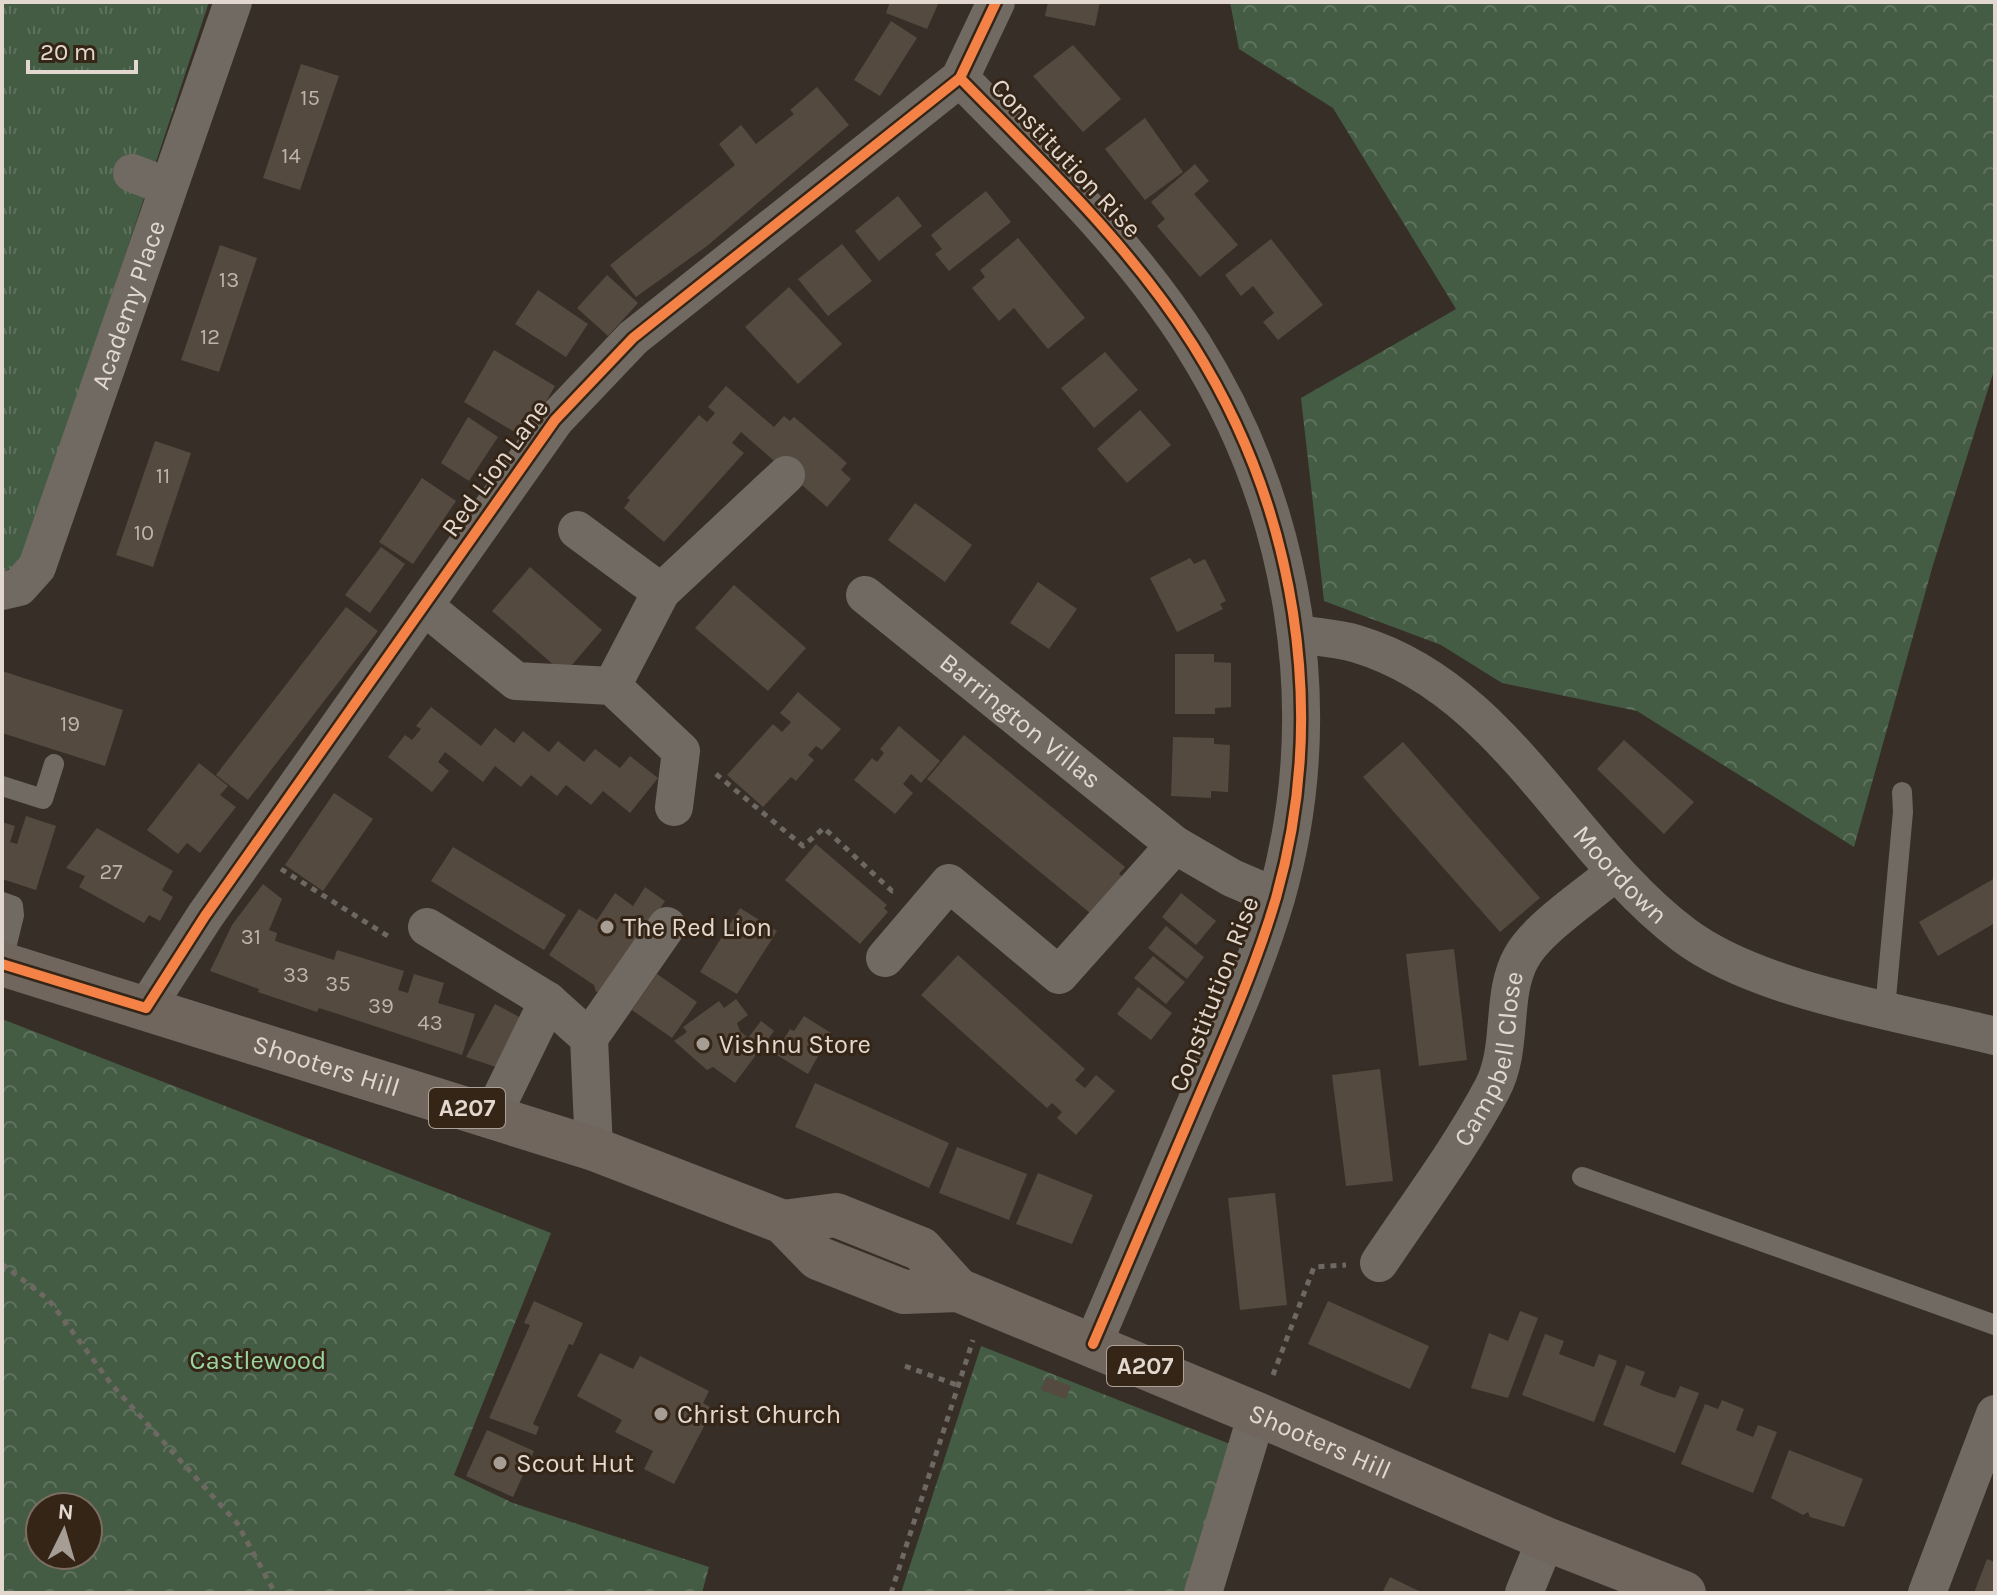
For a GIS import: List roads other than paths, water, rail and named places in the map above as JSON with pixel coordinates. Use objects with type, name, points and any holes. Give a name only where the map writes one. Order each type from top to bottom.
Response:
[{"type":"main road","name":"Shooters Hill","points":[[2,964],[594,1149],[783,1222],[818,1258],[904,1292],[958,1290],[1093,1344],[1265,1394],[1546,1539],[1684,1593]]},
{"type":"street","name":"Academy Place","points":[[2,591],[19,587],[37,567],[233,2]]},
{"type":"street","name":"Red Lion Lane","points":[[146,1008],[252,851],[555,420],[633,338],[960,78],[996,2]]},
{"type":"street","name":"Constitution Rise","points":[[960,78],[1094,218],[1136,267],[1193,346],[1250,457],[1280,542],[1297,634],[1302,699],[1297,798],[1276,897],[1243,993],[1093,1344]]},
{"type":"street","points":[[132,173],[168,187]]},
{"type":"street","points":[[612,686],[661,592],[786,475]]},
{"type":"street","points":[[577,530],[661,592]]},
{"type":"street","name":"Barrington Villas","points":[[865,595],[1175,845],[1232,878],[1276,897]]},
{"type":"street","points":[[424,606],[516,681],[612,686],[681,751],[674,807]]},
{"type":"street","name":"Moordown","points":[[1297,634],[1356,643],[1412,668],[1465,703],[1615,872],[1685,936],[1746,970],[1995,1036]]},
{"type":"street","points":[[885,958],[949,883],[1059,975],[1175,845]]},
{"type":"street","name":"Campbell Close","points":[[1379,1263],[1492,1089],[1506,1048],[1514,976],[1521,958],[1533,942],[1615,872]]},
{"type":"street","points":[[594,1149],[589,1038],[667,926]]},
{"type":"street","points":[[427,927],[548,1001],[589,1038]]},
{"type":"street","points":[[492,1116],[548,1001]]},
{"type":"street","points":[[1203,1593],[1265,1394]]},
{"type":"street","points":[[1927,1593],[1991,1438]]},
{"type":"street","points":[[1524,1593],[1546,1539]]},
{"type":"lane","points":[[2,786],[43,799],[54,764]]},
{"type":"lane","points":[[1885,1009],[1903,812],[1902,792]]},
{"type":"lane","points":[[2,902],[13,906],[14,915],[2,964]]},
{"type":"lane","points":[[1582,1177],[1995,1325]]},
{"type":"place","name":"The Red Lion","points":[[607,927]]},
{"type":"place","name":"Vishnu Store","points":[[703,1044]]},
{"type":"place","name":"Christ Church","points":[[661,1414]]},
{"type":"place","name":"Scout Hut","points":[[500,1463]]},
{"type":"park label","name":"Castlewood","points":[[258,1360]]}]
